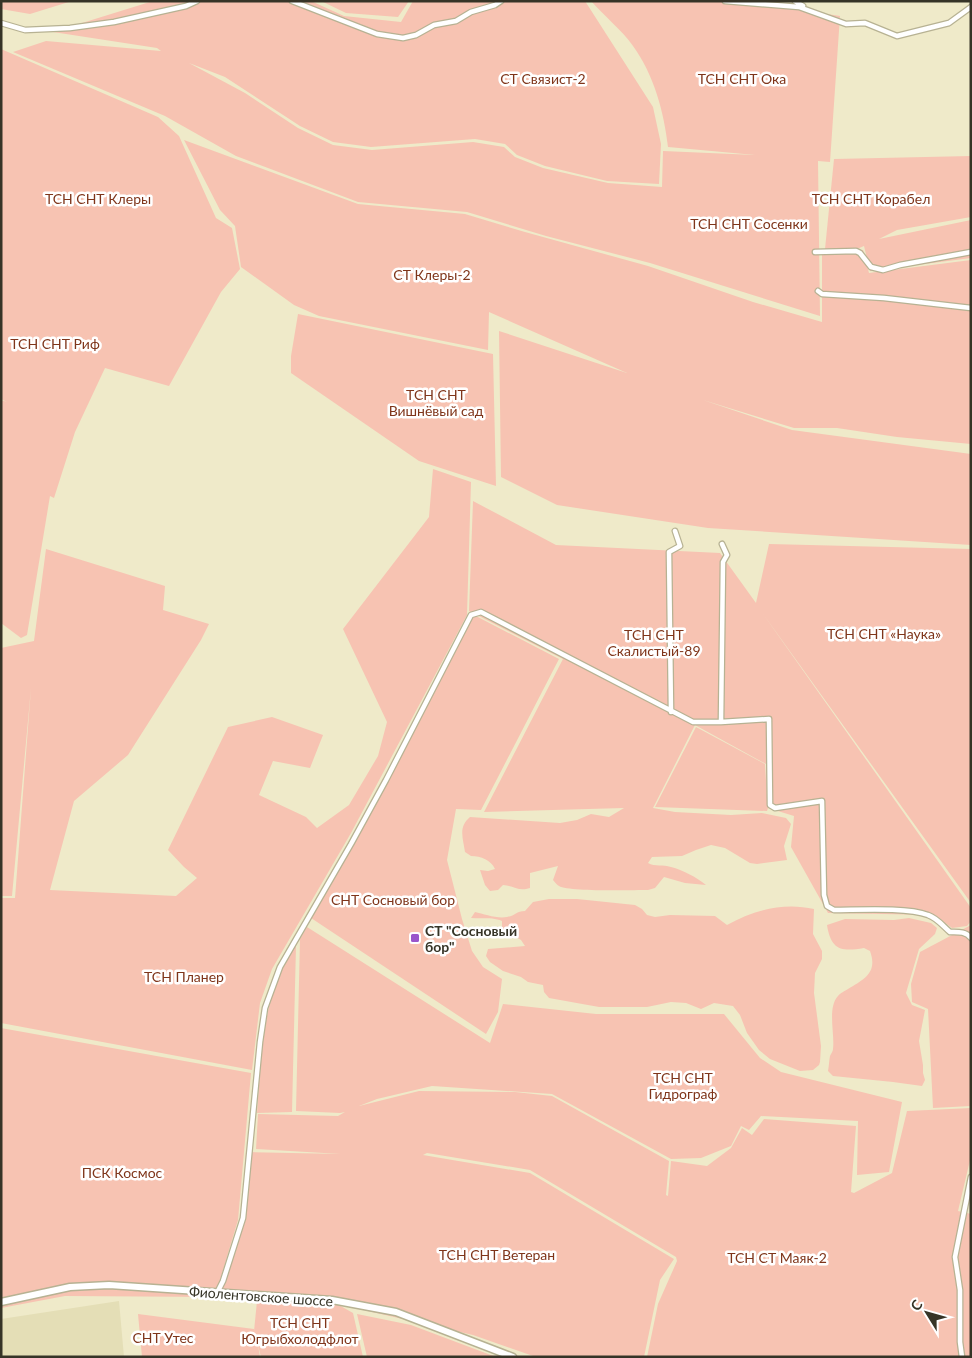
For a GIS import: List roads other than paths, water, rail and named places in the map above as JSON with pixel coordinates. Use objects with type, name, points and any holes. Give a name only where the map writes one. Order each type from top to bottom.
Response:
[{"type":"main road","name":"Фиолентовское шоссе","points":[[1,1302],[70,1287],[109,1285],[332,1300],[396,1312],[513,1357]]},
{"type":"street","points":[[1,23],[25,30],[79,27],[114,22],[186,6],[197,1]]},
{"type":"street","points":[[292,1],[377,34],[403,38],[416,35],[434,25],[456,21],[471,12],[495,5],[501,1]]},
{"type":"street","points":[[725,1],[799,7],[846,24],[865,23],[897,36],[949,23],[971,7]]},
{"type":"street","points":[[795,1],[811,11]]},
{"type":"street","points":[[815,252],[856,251],[872,267],[884,270],[900,265],[971,252]]},
{"type":"street","points":[[818,291],[822,294],[884,298],[971,308]]},
{"type":"street","points":[[671,712],[668,552],[680,546],[675,531]]},
{"type":"street","points":[[721,722],[723,562],[727,555],[722,544]]},
{"type":"street","points":[[217,1293],[223,1282],[242,1218],[265,1008],[280,967],[386,780],[471,615],[481,612],[562,656],[615,681],[692,722],[769,719],[770,804],[775,808],[822,801],[824,895],[827,906],[834,910],[907,911],[928,915],[940,922],[950,932],[968,934],[971,938]]},
{"type":"street","points":[[962,1357],[960,1342],[960,1290],[955,1257],[971,1177]]},
{"type":"place","name":"СТ \"Сосновый бор\"","points":[[415,938]]},
{"type":"park label","name":"СТ Связист-2","points":[[543,78]]},
{"type":"park label","name":"ТСН СНТ Ока","points":[[742,78]]},
{"type":"park label","name":"ТСН СНТ Клеры","points":[[98,198]]},
{"type":"park label","name":"ТСН СНТ Корабел","points":[[871,198]]},
{"type":"park label","name":"ТСН СНТ Сосенки","points":[[749,223]]},
{"type":"park label","name":"СТ Клеры-2","points":[[432,274]]},
{"type":"park label","name":"ТСН СНТ Риф","points":[[55,343]]},
{"type":"park label","name":"ТСН СНТ Вишнёвый сад","points":[[436,402]]},
{"type":"park label","name":"ТСН СНТ «Наука»","points":[[884,633]]},
{"type":"park label","name":"ТСН СНТ Скалистый-89","points":[[654,642]]},
{"type":"park label","name":"СНТ Сосновый бор","points":[[393,899]]},
{"type":"park label","name":"ТСН Планер","points":[[184,976]]},
{"type":"park label","name":"ТСН СНТ Гидрограф","points":[[683,1086]]},
{"type":"park label","name":"ПСК Космос","points":[[122,1172]]},
{"type":"park label","name":"ТСН СНТ Ветеран","points":[[497,1254]]},
{"type":"park label","name":"ТСН СТ Маяк-2","points":[[777,1257]]},
{"type":"park label","name":"ТСН СНТ Югрыбхолодфлот","points":[[300,1330]]},
{"type":"park label","name":"СНТ Утес","points":[[163,1337]]}]
